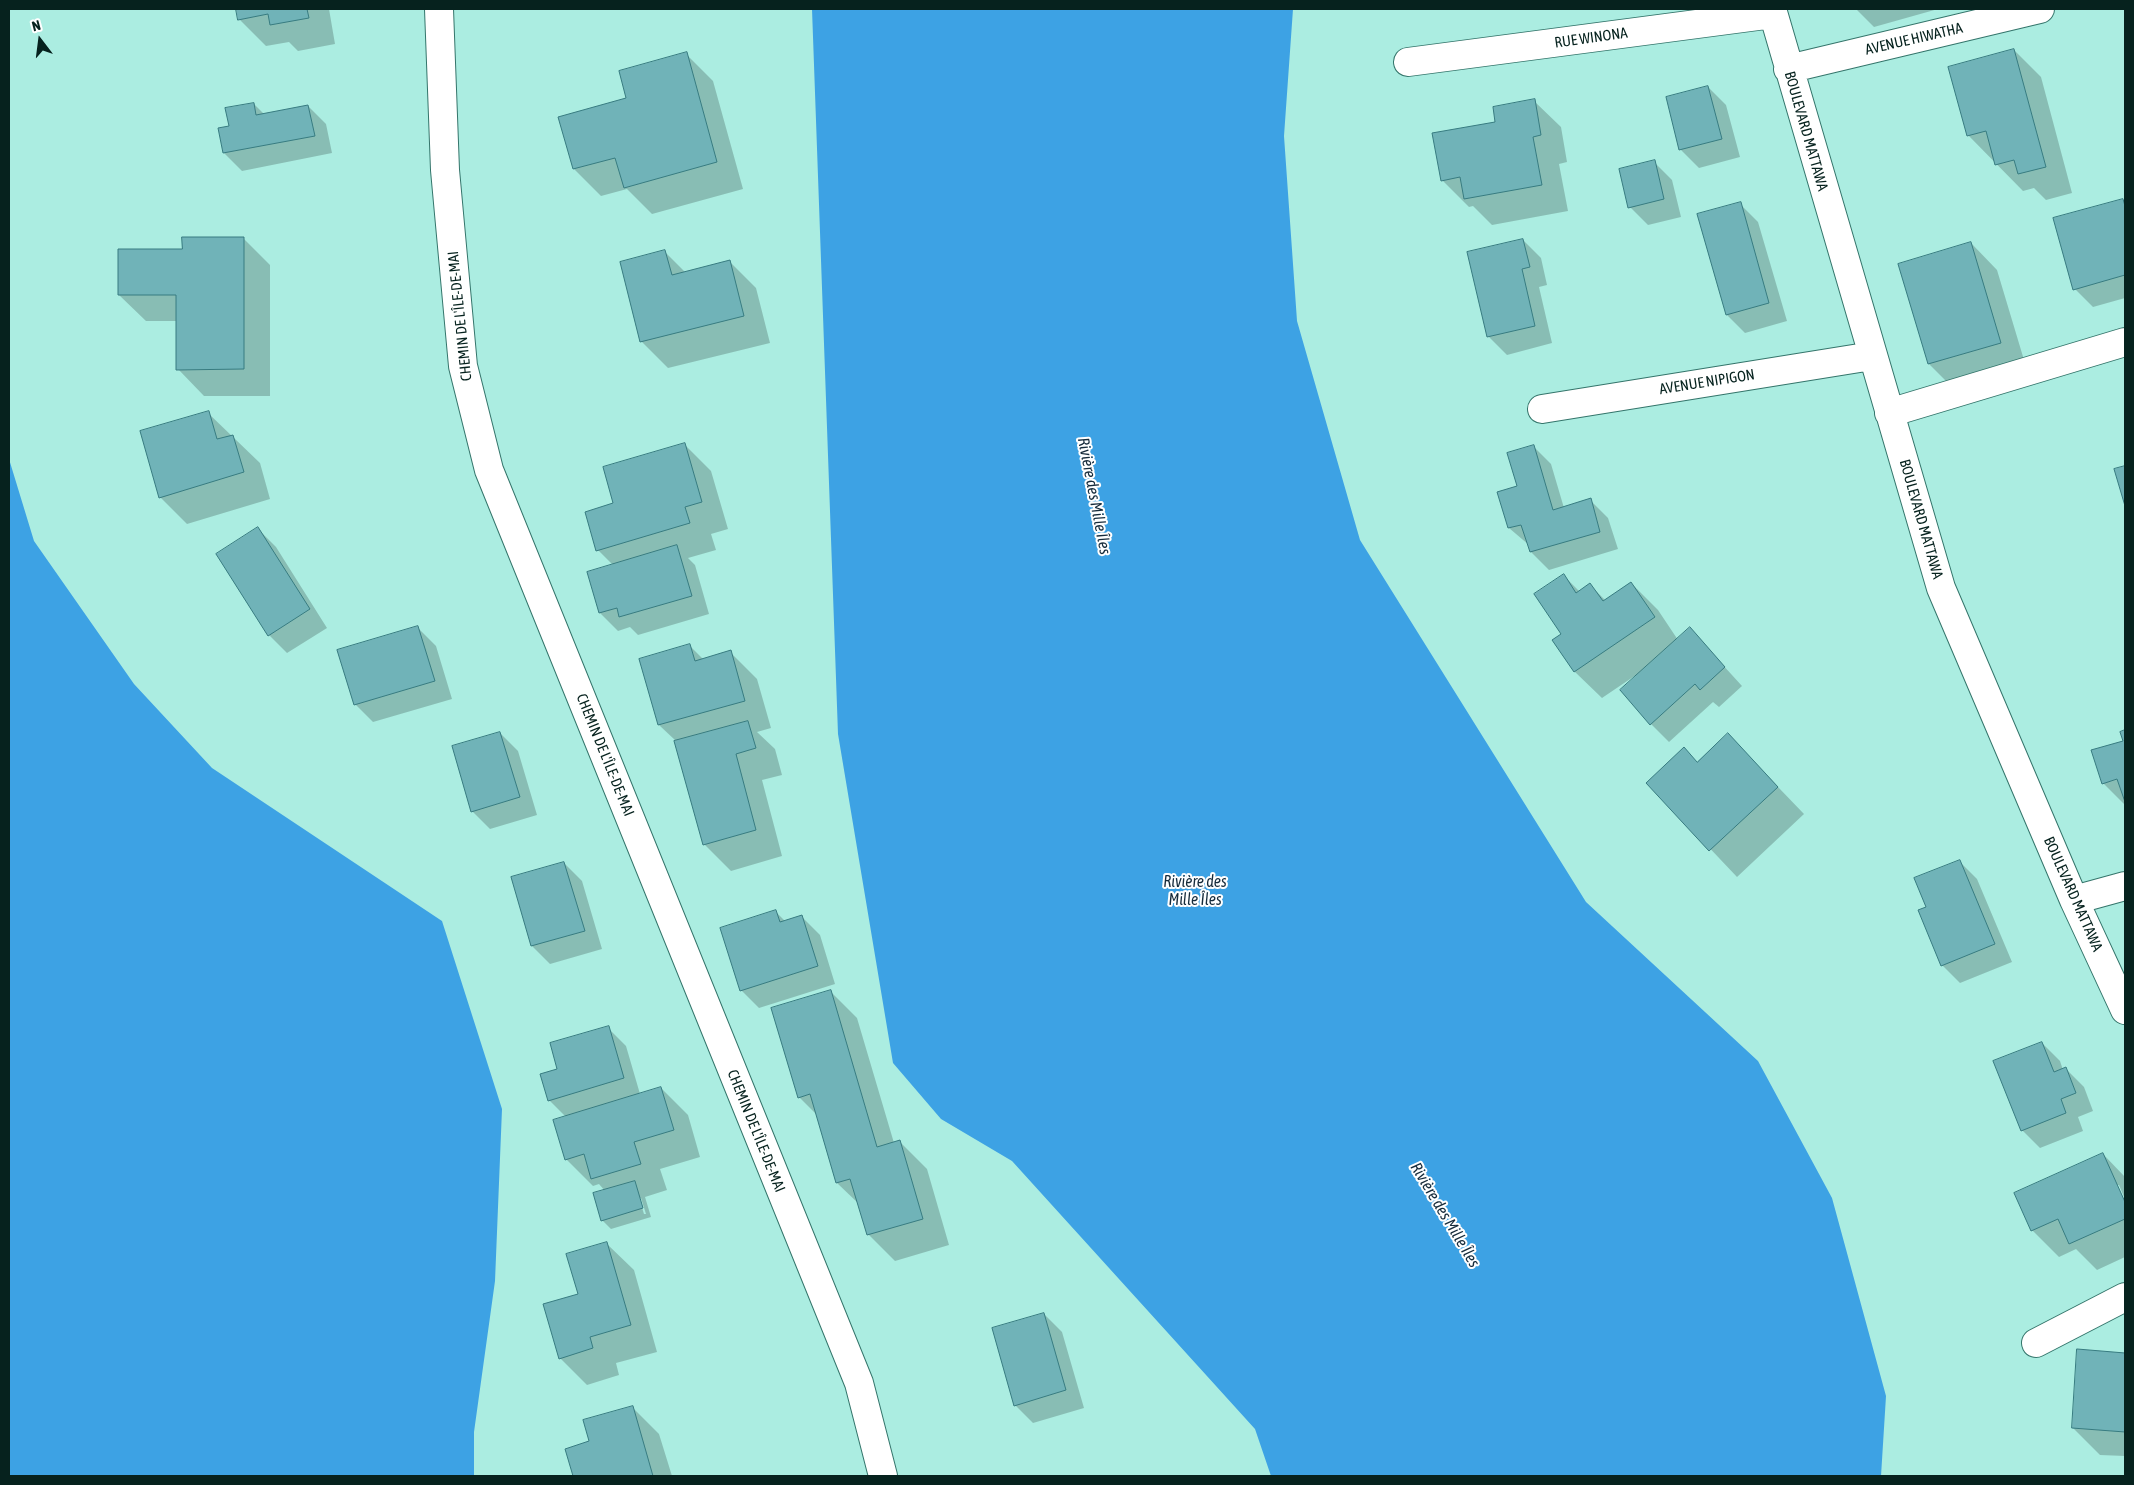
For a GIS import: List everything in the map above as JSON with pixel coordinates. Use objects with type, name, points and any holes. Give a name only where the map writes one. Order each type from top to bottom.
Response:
[{"type":"street","name":"CHEMIN DE L'ÎLE-DE-MAI","points":[[439,9],[445,170],[462,366],[489,470],[859,1383],[884,1476]]},
{"type":"street","name":"AVENUE HIWATHA","points":[[1788,69],[2040,9]]},
{"type":"street","name":"BOULEVARD MATTAWA","points":[[1773,11],[1788,69],[1941,588],[2074,900],[2125,1010]]},
{"type":"street","name":"RUE WINONA","points":[[1408,62],[1773,11]]},
{"type":"street","points":[[1889,413],[2125,342]]},
{"type":"street","name":"AVENUE NIPIGON","points":[[1542,409],[1872,356]]},
{"type":"street","points":[[2074,900],[2125,886]]},
{"type":"street","points":[[2036,1343],[2125,1297]]},
{"type":"water","name":"Rivière des Mille Îles","points":[[812,9],[1293,9],[1284,136],[1297,321],[1360,540],[1586,902],[1758,1061],[1832,1198],[1886,1396],[1881,1476],[1271,1476],[1255,1429],[1012,1161],[941,1119],[893,1063],[838,734]]},
{"type":"water","points":[[9,459],[34,541],[134,684],[212,768],[442,921],[502,1109],[495,1281],[474,1432],[474,1476],[9,1476]]},
{"type":"building","points":[[236,9],[307,9],[309,18],[270,25],[268,14],[238,20]]},
{"type":"building","points":[[2014,49],[2046,167],[2018,174],[2014,160],[1995,165],[1986,131],[1967,136],[1948,67]]},
{"type":"building","points":[[687,52],[717,162],[624,188],[615,158],[573,169],[558,117],[626,98],[619,71]]},
{"type":"building","points":[[1708,86],[1722,139],[1679,150],[1666,97]]},
{"type":"building","points":[[1535,99],[1541,135],[1533,137],[1542,185],[1464,199],[1460,177],[1441,181],[1432,133],[1495,122],[1493,107]]},
{"type":"building","points":[[254,103],[256,115],[308,105],[315,136],[223,153],[218,128],[229,126],[225,108]]},
{"type":"building","points":[[1655,160],[1664,199],[1628,208],[1619,169]]},
{"type":"building","points":[[2123,199],[2125,206],[2125,275],[2073,290],[2053,218]]},
{"type":"building","points":[[1741,202],[1769,303],[1726,315],[1697,214]]},
{"type":"building","points":[[182,237],[244,237],[244,369],[176,370],[176,295],[118,295],[118,249],[182,249]]},
{"type":"building","points":[[1523,239],[1530,267],[1522,269],[1535,326],[1487,337],[1467,252]]},
{"type":"building","points":[[1971,242],[2001,343],[1928,364],[1898,264]]},
{"type":"building","points":[[665,250],[672,275],[730,260],[744,316],[640,342],[620,262]]},
{"type":"building","points":[[209,411],[217,439],[233,435],[244,472],[159,498],[140,431]]},
{"type":"building","points":[[685,443],[702,502],[685,507],[690,523],[596,551],[585,512],[613,503],[603,467]]},
{"type":"building","points":[[1534,445],[1553,510],[1591,498],[1600,532],[1530,552],[1521,525],[1508,528],[1497,492],[1517,486],[1507,453]]},
{"type":"building","points":[[2125,466],[2125,506],[2114,469]]},
{"type":"building","points":[[258,527],[310,609],[268,636],[216,554]]},
{"type":"building","points":[[677,545],[692,596],[619,617],[617,608],[599,613],[587,572]]},
{"type":"building","points":[[1564,574],[1576,593],[1590,583],[1603,601],[1631,582],[1655,617],[1574,672],[1552,640],[1561,634],[1534,594]]},
{"type":"building","points":[[418,626],[435,681],[354,705],[337,650]]},
{"type":"building","points":[[1690,627],[1725,667],[1700,690],[1695,684],[1650,725],[1620,690]]},
{"type":"building","points":[[690,644],[695,661],[731,650],[745,701],[658,725],[639,659]]},
{"type":"building","points":[[748,721],[756,748],[736,754],[756,830],[703,845],[674,741]]},
{"type":"building","points":[[2125,730],[2125,802],[2117,779],[2102,784],[2091,750],[2123,741],[2120,732]]},
{"type":"building","points":[[500,732],[520,797],[471,812],[452,746]]},
{"type":"building","points":[[1728,733],[1778,787],[1709,851],[1646,783],[1684,747],[1697,762]]},
{"type":"building","points":[[1960,860],[1995,944],[1941,966],[1918,910],[1926,907],[1914,878]]},
{"type":"building","points":[[564,862],[585,931],[531,946],[511,877]]},
{"type":"building","points":[[776,910],[780,922],[802,915],[818,966],[740,991],[720,928]]},
{"type":"building","points":[[831,990],[877,1147],[900,1140],[923,1219],[867,1235],[850,1179],[836,1183],[810,1094],[798,1098],[771,1008]]},
{"type":"building","points":[[609,1026],[624,1078],[548,1101],[540,1074],[557,1069],[550,1043]]},
{"type":"building","points":[[2042,1042],[2054,1072],[2066,1067],[2076,1093],[2061,1099],[2066,1113],[2021,1131],[1993,1061]]},
{"type":"building","points":[[661,1087],[674,1130],[634,1142],[641,1164],[591,1179],[584,1154],[565,1160],[553,1120]]},
{"type":"building","points":[[2103,1153],[2125,1202],[2125,1219],[2069,1244],[2058,1219],[2031,1231],[2014,1193]]},
{"type":"building","points":[[635,1181],[643,1208],[601,1221],[593,1193]]},
{"type":"building","points":[[607,1242],[631,1325],[590,1337],[593,1348],[559,1359],[543,1304],[578,1294],[566,1254]]},
{"type":"building","points":[[1044,1313],[1066,1390],[1014,1406],[992,1328]]},
{"type":"building","points":[[2077,1349],[2125,1353],[2125,1432],[2072,1428]]},
{"type":"building","points":[[633,1406],[653,1476],[573,1476],[565,1449],[589,1441],[583,1420]]}]
